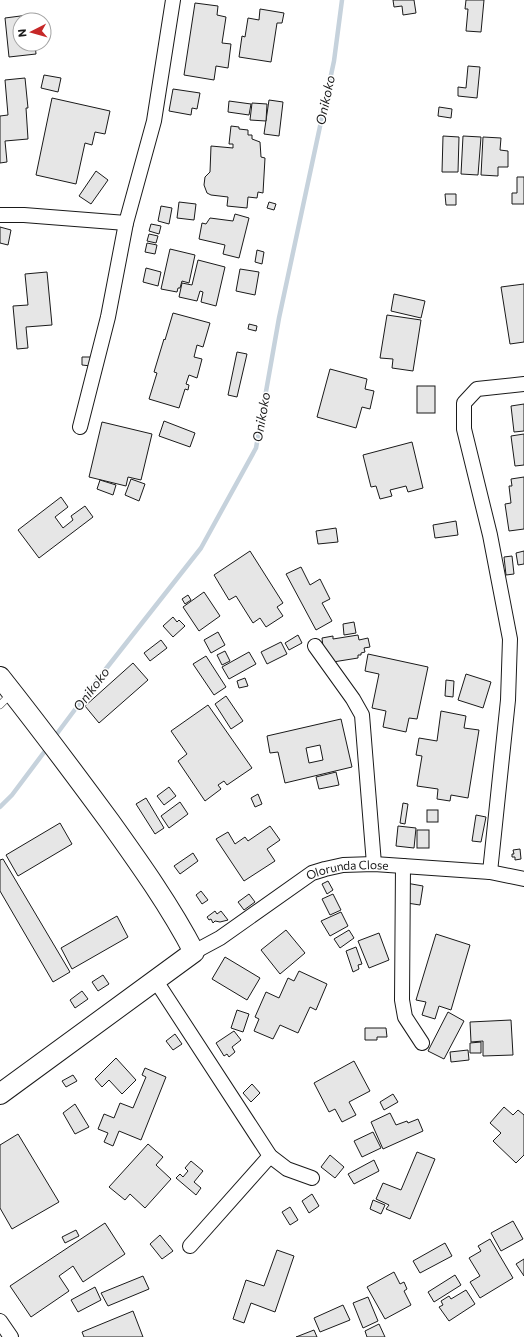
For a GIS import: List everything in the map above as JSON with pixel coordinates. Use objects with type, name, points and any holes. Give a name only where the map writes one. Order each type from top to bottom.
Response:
[{"type":"main road","points":[[0,677],[6,698],[36,724],[63,758],[135,858],[177,921],[194,952],[0,1094]]},
{"type":"street","points":[[80,428],[108,317],[126,223],[154,121],[173,0]]},
{"type":"street","points":[[0,215],[24,215],[126,223]]},
{"type":"street","points":[[490,872],[508,700],[510,639],[490,535],[464,429],[464,403],[477,389],[524,384]]},
{"type":"street","points":[[314,646],[353,699],[362,715],[374,864]]},
{"type":"street","name":"Olorunda Close","points":[[194,952],[220,938],[312,873],[343,865],[374,864],[490,872],[524,879]]},
{"type":"street","points":[[403,866],[402,1000],[405,1017],[422,1043]]},
{"type":"street","points":[[156,981],[270,1156],[287,1169],[312,1178]]},
{"type":"street","points":[[190,1246],[270,1156]]},
{"type":"street","points":[[0,1321],[11,1337]]},
{"type":"building","points":[[393,0],[414,0],[416,13],[403,15],[402,6],[394,7]]},
{"type":"building","points":[[466,0],[484,0],[481,32],[466,31],[468,9],[465,9]]},
{"type":"building","points":[[195,3],[218,6],[217,15],[226,17],[222,43],[231,44],[228,68],[216,66],[214,80],[184,75]]},
{"type":"building","points":[[260,9],[284,13],[282,23],[277,23],[271,62],[239,57],[242,36],[245,37],[248,18],[259,20]]},
{"type":"building","points":[[12,17],[12,52],[36,52],[36,54],[9,57],[5,18]]},
{"type":"building","points":[[468,66],[480,67],[477,98],[458,96],[458,87],[466,88]]},
{"type":"building","points":[[44,75],[61,78],[58,92],[41,88]]},
{"type":"building","points":[[25,78],[28,108],[26,108],[28,139],[5,141],[7,162],[0,163],[0,116],[8,115],[5,80]]},
{"type":"building","points":[[173,89],[200,93],[197,109],[192,108],[191,115],[169,111]]},
{"type":"building","points":[[52,98],[110,111],[105,134],[95,132],[92,145],[85,143],[76,184],[36,175]]},
{"type":"building","points":[[269,100],[283,102],[279,136],[264,134]]},
{"type":"building","points":[[229,101],[251,104],[249,115],[228,112]]},
{"type":"building","points":[[252,103],[267,104],[266,121],[250,120]]},
{"type":"building","points":[[439,107],[452,109],[451,118],[438,116]]},
{"type":"building","points":[[231,126],[248,130],[248,135],[252,135],[252,139],[260,142],[261,157],[265,158],[263,193],[258,192],[257,198],[248,197],[247,208],[227,206],[228,197],[211,195],[207,193],[204,185],[205,177],[210,172],[211,146],[233,148],[233,144],[229,144]]},
{"type":"building","points":[[443,136],[459,137],[458,172],[442,172]]},
{"type":"building","points":[[463,136],[481,137],[478,175],[461,174]]},
{"type":"building","points":[[483,137],[501,138],[500,150],[508,151],[508,167],[498,167],[498,176],[481,175]]},
{"type":"building","points":[[96,171],[108,180],[91,204],[79,196]]},
{"type":"building","points":[[517,177],[524,177],[524,204],[512,204],[512,193],[517,193]]},
{"type":"building","points":[[445,194],[456,194],[456,205],[446,205]]},
{"type":"building","points":[[179,202],[196,204],[194,220],[177,218]]},
{"type":"building","points":[[269,202],[276,204],[274,210],[267,208]]},
{"type":"building","points":[[161,206],[172,208],[169,224],[158,221]]},
{"type":"building","points":[[235,214],[249,218],[239,258],[223,254],[225,245],[199,239],[202,223],[206,224],[210,218],[233,221]]},
{"type":"building","points":[[151,224],[161,226],[159,234],[149,231]]},
{"type":"building","points":[[0,227],[11,230],[8,245],[0,243]]},
{"type":"building","points":[[149,234],[158,236],[156,243],[147,241]]},
{"type":"building","points":[[147,243],[157,245],[155,254],[145,252]]},
{"type":"building","points":[[170,249],[195,255],[189,283],[182,281],[177,292],[161,289]]},
{"type":"building","points":[[257,250],[264,252],[262,264],[255,262]]},
{"type":"building","points":[[198,260],[225,267],[216,306],[201,302],[203,292],[200,291],[197,301],[179,297],[182,283],[192,285]]},
{"type":"building","points":[[146,268],[161,272],[158,286],[143,282]]},
{"type":"building","points":[[240,269],[259,272],[255,295],[236,291]]},
{"type":"building","points":[[47,272],[52,325],[26,327],[28,348],[17,349],[13,306],[28,305],[25,274]]},
{"type":"building","points":[[524,284],[524,342],[510,344],[501,287]]},
{"type":"building","points":[[394,294],[425,301],[421,318],[391,311]]},
{"type":"building","points":[[173,313],[210,323],[203,347],[197,345],[194,357],[202,359],[197,378],[189,375],[186,384],[189,385],[188,390],[185,389],[179,408],[149,399],[157,373],[154,372]]},
{"type":"building","points":[[387,315],[421,320],[413,371],[392,368],[393,359],[380,358]]},
{"type":"building","points":[[249,324],[257,326],[256,331],[248,329]]},
{"type":"building","points":[[237,352],[247,354],[237,397],[228,395]]},
{"type":"building","points":[[82,357],[91,357],[91,366],[82,365]]},
{"type":"building","points":[[330,369],[367,379],[365,389],[374,391],[370,409],[362,407],[356,428],[317,417]]},
{"type":"building","points":[[417,386],[435,386],[435,413],[417,413]]},
{"type":"building","points":[[524,404],[524,431],[514,432],[511,406]]},
{"type":"building","points":[[164,421],[195,433],[190,447],[159,436]]},
{"type":"building","points":[[102,422],[152,434],[141,480],[128,477],[126,486],[89,477]]},
{"type":"building","points":[[524,434],[524,465],[515,466],[511,436]]},
{"type":"building","points":[[412,442],[423,488],[408,492],[406,486],[390,490],[392,496],[380,499],[376,486],[371,487],[363,455]]},
{"type":"building","points":[[524,477],[524,529],[509,531],[505,504],[511,503],[509,486],[512,486],[511,479]]},
{"type":"building","points":[[131,479],[145,484],[139,501],[125,495]]},
{"type":"building","points":[[100,480],[116,485],[113,495],[97,489]]},
{"type":"building","points":[[61,497],[68,507],[55,517],[63,528],[73,520],[71,516],[85,506],[93,517],[39,558],[18,530]]},
{"type":"building","points":[[456,521],[458,535],[435,538],[433,525]]},
{"type":"building","points":[[336,528],[338,542],[318,544],[316,531]]},
{"type":"building","points":[[250,551],[283,603],[277,607],[283,616],[266,627],[260,618],[253,623],[236,596],[229,600],[214,575]]},
{"type":"building","points":[[524,551],[524,564],[518,565],[516,553]]},
{"type":"building","points":[[512,556],[514,574],[506,575],[504,557]]},
{"type":"building","points":[[301,567],[310,585],[320,579],[330,599],[322,603],[332,621],[316,630],[286,574]]},
{"type":"building","points":[[204,592],[220,616],[199,631],[183,607]]},
{"type":"building","points":[[188,595],[191,600],[185,604],[182,599]]},
{"type":"building","points":[[173,617],[177,622],[179,620],[185,626],[173,637],[163,626]]},
{"type":"building","points":[[354,622],[356,633],[344,635],[343,624]]},
{"type":"building","points":[[218,632],[225,645],[211,653],[204,640]]},
{"type":"building","points":[[298,635],[302,643],[289,650],[285,643]]},
{"type":"building","points":[[358,635],[359,640],[368,638],[370,647],[364,648],[365,652],[358,655],[358,658],[333,662],[324,656],[322,638],[333,636],[333,639]]},
{"type":"building","points":[[161,640],[167,648],[150,661],[144,653]]},
{"type":"building","points":[[281,642],[287,654],[267,664],[261,652]]},
{"type":"building","points":[[225,651],[230,661],[222,665],[217,655]]},
{"type":"building","points":[[249,652],[256,664],[229,679],[222,667]]},
{"type":"building","points":[[368,654],[428,667],[417,719],[409,718],[406,732],[383,727],[386,711],[372,708],[379,674],[365,671]]},
{"type":"building","points":[[206,656],[226,687],[214,695],[193,664]]},
{"type":"building","points":[[133,663],[148,680],[99,723],[85,706]]},
{"type":"building","points":[[466,674],[491,682],[483,708],[458,700]]},
{"type":"building","points":[[245,678],[248,686],[239,688],[237,681]]},
{"type":"building","points":[[446,680],[454,681],[453,697],[445,696]]},
{"type":"building","points":[[226,696],[243,721],[231,729],[215,704]]},
{"type":"building","points":[[208,705],[252,768],[227,785],[224,781],[218,785],[221,789],[205,801],[178,761],[187,754],[171,731]]},
{"type":"building","points":[[441,711],[466,716],[464,728],[479,730],[468,798],[451,795],[450,801],[437,799],[438,789],[417,786],[422,756],[416,755],[419,738],[437,741]]},
{"type":"building","points":[[341,719],[352,767],[285,783],[278,752],[270,753],[267,736]],"holes":[[[320,745],[323,760],[309,763],[306,748]]]},
{"type":"building","points":[[336,772],[339,785],[319,789],[316,777]]},
{"type":"building","points":[[169,787],[176,796],[164,805],[157,796]]},
{"type":"building","points":[[258,794],[262,804],[255,807],[251,798]]},
{"type":"building","points":[[146,798],[164,828],[155,834],[136,804]]},
{"type":"building","points":[[180,802],[188,814],[169,828],[161,816]]},
{"type":"building","points":[[403,803],[408,804],[405,824],[400,823]]},
{"type":"building","points":[[427,810],[438,810],[438,822],[427,822]]},
{"type":"building","points":[[476,815],[486,817],[481,842],[472,841]]},
{"type":"building","points":[[60,823],[72,844],[18,876],[6,855]]},
{"type":"building","points":[[270,826],[280,840],[267,849],[275,861],[244,881],[216,839],[228,832],[235,844],[245,837],[248,841]]},
{"type":"building","points":[[398,826],[416,828],[414,848],[396,846]]},
{"type":"building","points":[[417,830],[429,830],[429,848],[417,848]]},
{"type":"building","points":[[520,849],[521,859],[515,860],[515,857],[512,857],[512,854],[514,854],[513,850]]},
{"type":"building","points":[[193,853],[198,861],[180,874],[174,866]]},
{"type":"building","points":[[3,859],[70,972],[53,982],[0,891],[0,860]]},
{"type":"building","points":[[328,881],[333,890],[327,894],[322,884]]},
{"type":"building","points":[[406,883],[423,886],[420,905],[407,903]]},
{"type":"building","points":[[201,891],[208,900],[202,904],[196,895]]},
{"type":"building","points":[[249,894],[255,902],[244,910],[238,902]]},
{"type":"building","points":[[333,894],[341,910],[330,915],[322,899]]},
{"type":"building","points":[[215,911],[217,914],[221,911],[228,920],[220,922],[215,921],[213,923],[211,919],[209,920],[207,917]]},
{"type":"building","points":[[341,912],[348,926],[330,936],[321,921]]},
{"type":"building","points":[[117,916],[128,937],[72,969],[61,948]]},
{"type":"building","points":[[286,930],[305,953],[280,974],[261,950]]},
{"type":"building","points":[[349,930],[354,938],[340,948],[334,939]]},
{"type":"building","points":[[379,933],[389,960],[369,968],[358,941]]},
{"type":"building","points":[[436,934],[470,945],[451,1010],[439,1006],[435,1019],[422,1015],[426,1002],[416,1000]]},
{"type":"building","points":[[356,947],[362,964],[358,965],[359,969],[353,972],[346,951]]},
{"type":"building","points":[[225,957],[260,978],[247,1000],[212,979]]},
{"type":"building","points":[[299,971],[327,984],[316,1010],[310,1007],[298,1033],[280,1025],[273,1039],[254,1031],[259,1019],[255,1017],[266,992],[279,998],[288,978],[294,981]]},
{"type":"building","points":[[103,975],[109,984],[98,991],[92,982]]},
{"type":"building","points":[[82,991],[88,999],[75,1008],[70,1000]]},
{"type":"building","points":[[237,1010],[249,1014],[243,1032],[231,1028]]},
{"type":"building","points":[[448,1012],[464,1021],[444,1059],[428,1051]]},
{"type":"building","points":[[511,1020],[513,1055],[483,1056],[483,1041],[471,1042],[470,1022]]},
{"type":"building","points":[[365,1028],[386,1028],[387,1037],[377,1037],[377,1040],[365,1040]]},
{"type":"building","points":[[234,1031],[241,1040],[232,1047],[235,1052],[229,1057],[227,1054],[224,1056],[216,1043]]},
{"type":"building","points":[[175,1034],[182,1044],[173,1050],[166,1041]]},
{"type":"building","points":[[481,1042],[481,1053],[470,1053],[470,1043]]},
{"type":"building","points":[[468,1050],[469,1060],[451,1062],[450,1052]]},
{"type":"building","points":[[116,1058],[136,1080],[122,1094],[109,1080],[102,1087],[95,1079]]},
{"type":"building","points":[[354,1061],[370,1091],[349,1102],[356,1115],[342,1122],[335,1109],[329,1112],[314,1083]]},
{"type":"building","points":[[145,1068],[166,1077],[141,1140],[119,1131],[113,1146],[104,1142],[108,1133],[98,1129],[104,1114],[114,1118],[120,1103],[133,1108],[146,1077],[142,1075]]},
{"type":"building","points":[[73,1075],[77,1081],[66,1087],[62,1081]]},
{"type":"building","points":[[252,1084],[260,1093],[251,1102],[243,1093]]},
{"type":"building","points":[[393,1094],[398,1102],[384,1110],[380,1102]]},
{"type":"building","points":[[75,1104],[89,1127],[75,1134],[63,1113]]},
{"type":"building","points":[[504,1107],[513,1115],[518,1110],[524,1115],[524,1155],[516,1163],[493,1141],[501,1133],[490,1123]]},
{"type":"building","points":[[390,1113],[396,1125],[407,1121],[408,1123],[418,1119],[423,1131],[383,1149],[371,1122]]},
{"type":"building","points":[[373,1132],[381,1148],[362,1157],[354,1141]]},
{"type":"building","points":[[18,1134],[59,1202],[12,1229],[0,1208],[0,1145]]},
{"type":"building","points":[[148,1144],[163,1157],[156,1165],[171,1179],[145,1208],[130,1194],[125,1200],[109,1187]]},
{"type":"building","points":[[417,1152],[435,1159],[410,1219],[386,1209],[389,1205],[376,1199],[383,1183],[401,1190]]},
{"type":"building","points":[[330,1155],[344,1167],[335,1178],[321,1167]]},
{"type":"building","points":[[374,1160],[379,1171],[354,1184],[348,1174]]},
{"type":"building","points":[[191,1161],[203,1171],[194,1182],[201,1188],[196,1195],[176,1178],[180,1174],[183,1177],[188,1171],[185,1168]]},
{"type":"building","points":[[312,1194],[319,1206],[309,1213],[302,1201]]},
{"type":"building","points":[[373,1200],[385,1205],[381,1214],[370,1209]]},
{"type":"building","points":[[290,1207],[298,1220],[290,1225],[282,1212]]},
{"type":"building","points":[[513,1221],[523,1239],[501,1251],[491,1233]]},
{"type":"building","points":[[105,1223],[125,1254],[83,1282],[73,1266],[59,1276],[69,1291],[31,1317],[10,1286]]},
{"type":"building","points":[[76,1230],[79,1236],[65,1243],[62,1237]]},
{"type":"building","points":[[160,1235],[173,1251],[162,1259],[150,1244]]},
{"type":"building","points":[[490,1239],[513,1278],[480,1298],[470,1282],[480,1276],[469,1258],[481,1251],[478,1246]]},
{"type":"building","points":[[445,1243],[452,1256],[420,1273],[413,1261]]},
{"type":"building","points":[[277,1250],[294,1256],[275,1312],[251,1303],[244,1323],[233,1319],[246,1280],[264,1286]]},
{"type":"building","points":[[524,1259],[524,1276],[516,1264]]},
{"type":"building","points":[[394,1272],[400,1284],[404,1282],[407,1289],[404,1291],[411,1305],[385,1319],[367,1287]]},
{"type":"building","points":[[455,1275],[461,1285],[434,1302],[428,1292]]},
{"type":"building","points":[[143,1276],[149,1289],[108,1306],[101,1293]]},
{"type":"building","points":[[95,1287],[101,1300],[78,1312],[71,1300]]},
{"type":"building","points":[[466,1290],[475,1304],[449,1321],[439,1307],[443,1305],[441,1301],[449,1296],[451,1299]]},
{"type":"building","points":[[368,1297],[378,1321],[363,1328],[353,1303]]},
{"type":"building","points":[[343,1305],[350,1320],[320,1332],[314,1318]]},
{"type":"building","points":[[133,1311],[143,1337],[84,1337],[82,1332]]},
{"type":"building","points":[[379,1324],[385,1337],[367,1337],[365,1331]]},
{"type":"building","points":[[314,1330],[317,1337],[296,1337]]},
{"type":"waterway","name":"Onikoko","points":[[53,739],[94,684],[201,548],[256,448],[279,318],[334,61],[342,0]]},
{"type":"waterway","name":"Onikoko","points":[[0,807],[12,795],[48,747]]}]
